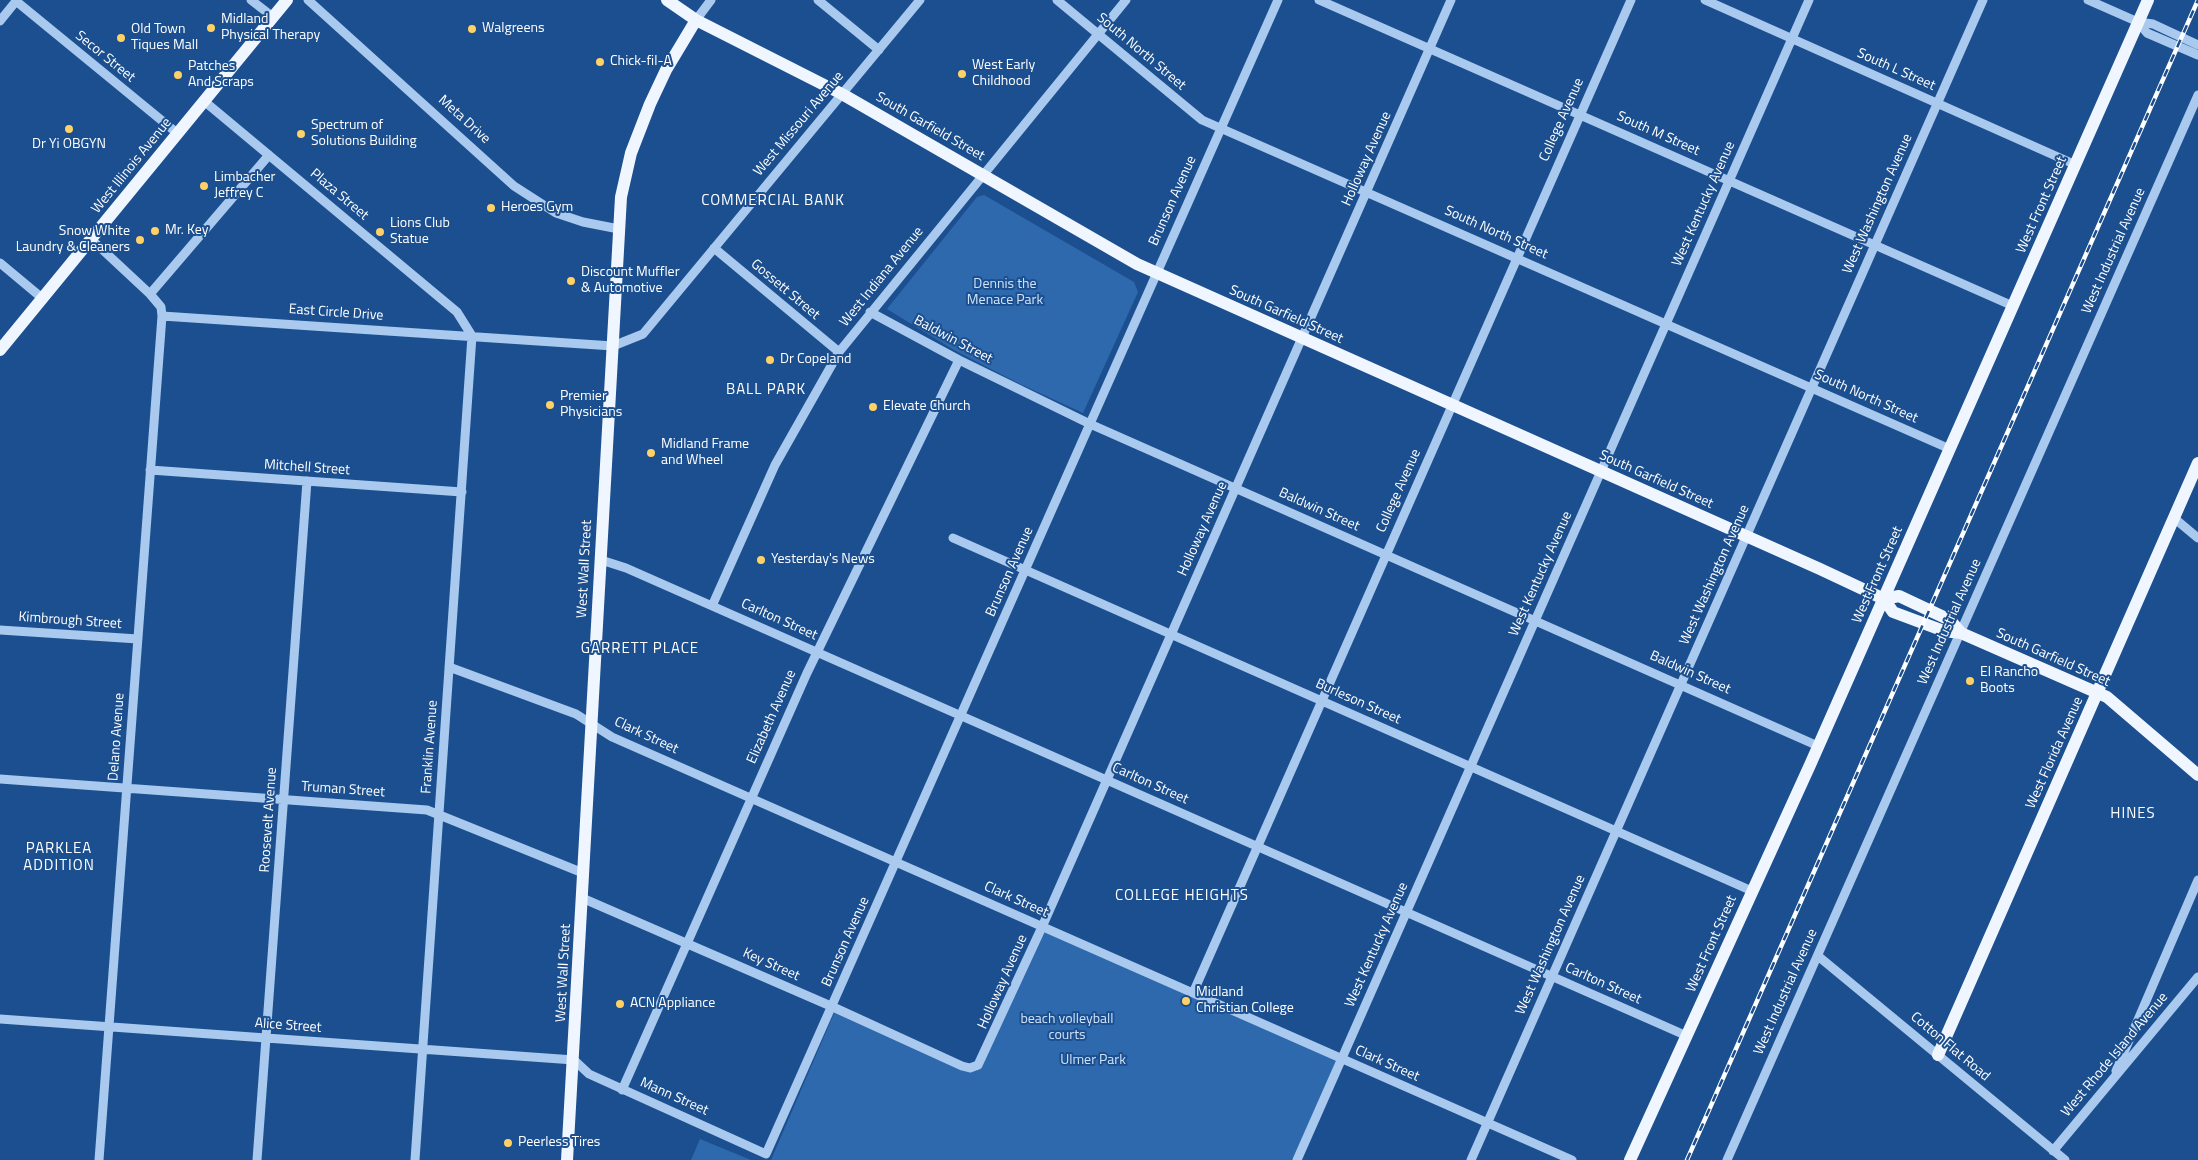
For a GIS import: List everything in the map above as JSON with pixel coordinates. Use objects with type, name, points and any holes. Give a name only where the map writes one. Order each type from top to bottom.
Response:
[{"type":"main road","name":"West Illinois Avenue","points":[[0,350],[287,0]]},
{"type":"main road","name":"South Garfield Street","points":[[667,0],[696,20],[842,94],[1137,264],[1884,599],[1893,612],[1944,631],[1961,633],[2107,697],[2198,775]]},
{"type":"main road","name":"West Front Street","points":[[1630,1160],[1884,599],[2148,0]]},
{"type":"main road","name":"West Wall Street","points":[[567,1160],[621,197],[631,153],[654,96],[696,20]]},
{"type":"main road","name":"West Florida Avenue","points":[[1938,1055],[2198,463]]},
{"type":"street","points":[[252,0],[273,17]]},
{"type":"street","name":"Meta Drive","points":[[308,0],[514,186],[556,213],[583,222],[619,229]]},
{"type":"street","name":"West Wall Street","points":[[696,20],[711,0]]},
{"type":"street","points":[[818,0],[879,50]]},
{"type":"street","name":"West Missouri Avenue","points":[[613,346],[642,334],[920,0]]},
{"type":"street","name":"South North Street","points":[[1057,0],[1202,120],[1950,449]]},
{"type":"street","name":"West Indiana Avenue","points":[[712,606],[775,465],[839,352],[1126,0]]},
{"type":"street","name":"Brunson Avenue","points":[[766,1154],[833,1007],[1278,0]]},
{"type":"street","name":"South M Street","points":[[1319,0],[2013,306]]},
{"type":"street","name":"Holloway Avenue","points":[[976,1067],[984,1056],[1042,927],[1451,0]]},
{"type":"street","name":"College Avenue","points":[[1192,993],[1631,0]]},
{"type":"street","name":"South L Street","points":[[1705,0],[2076,165]]},
{"type":"street","name":"West Kentucky Avenue","points":[[1297,1160],[1809,0]]},
{"type":"street","name":"West Washington Avenue","points":[[1471,1160],[1983,0]]},
{"type":"street","points":[[2088,0],[2138,22],[2153,24],[2198,45]]},
{"type":"street","points":[[0,21],[17,1]]},
{"type":"street","name":"Secor Street","points":[[17,1],[178,133]]},
{"type":"street","points":[[2138,22],[2147,33],[2198,55]]},
{"type":"street","name":"West Industrial Avenue","points":[[1727,1160],[2198,95]]},
{"type":"street","name":"Plaza Street","points":[[204,102],[457,312],[472,336]]},
{"type":"street","points":[[150,294],[269,155]]},
{"type":"street","points":[[91,239],[150,294],[160,308],[162,316]]},
{"type":"street","name":"Gossett Street","points":[[714,248],[839,352]]},
{"type":"street","points":[[0,263],[42,298]]},
{"type":"street","name":"Baldwin Street","points":[[870,312],[959,360],[1090,424],[1682,684],[1818,746]]},
{"type":"street","name":"East Circle Drive","points":[[162,316],[613,346]]},
{"type":"street","name":"Delano Avenue","points":[[99,1160],[162,316]]},
{"type":"street","name":"Franklin Avenue","points":[[415,1160],[472,336]]},
{"type":"street","name":"Elizabeth Avenue","points":[[622,1090],[817,652],[959,360]]},
{"type":"street","name":"Mitchell Street","points":[[150,470],[462,492]]},
{"type":"street","name":"Roosevelt Avenue","points":[[256,1160],[308,482]]},
{"type":"street","points":[[2174,518],[2198,538]]},
{"type":"street","name":"Burleson Street","points":[[953,538],[1752,891]]},
{"type":"street","name":"Carlton Street","points":[[601,560],[626,568],[1687,1036]]},
{"type":"street","name":"Kimbrough Street","points":[[0,630],[138,639]]},
{"type":"street","name":"Clark Street","points":[[449,667],[576,714],[612,737],[1572,1160]]},
{"type":"street","name":"Truman Street","points":[[0,779],[427,810],[583,873]]},
{"type":"street","points":[[2112,1080],[2198,880]]},
{"type":"street","name":"Key Street","points":[[582,898],[833,1007],[962,1066],[976,1067]]},
{"type":"street","name":"Cotton Flat Road","points":[[1818,956],[2065,1160]]},
{"type":"street","name":"West Rhode Island Avenue","points":[[2053,1151],[2198,977]]},
{"type":"street","name":"Alice Street","points":[[0,1019],[574,1060]]},
{"type":"street","name":"Mann Street","points":[[574,1060],[589,1074],[766,1154]]},
{"type":"green space","name":"Dennis the Menace Park","points":[[984,195],[1134,282],[1138,292],[1083,413],[1018,383],[954,350],[887,309],[977,197]]},
{"type":"green space","name":"Ulmer Park","points":[[1043,929],[1338,1059],[1293,1160],[771,1160],[835,1011],[975,1070]]},
{"type":"green space","points":[[700,1139],[751,1160],[691,1160]]},
{"type":"railway","points":[[1687,1160],[2198,0]]},
{"type":"place","name":"Midland Physical Therapy","points":[[211,28]]},
{"type":"place","name":"Walgreens","points":[[472,29]]},
{"type":"place","name":"Old Town Tiques Mall","points":[[121,38]]},
{"type":"place","name":"Chick-fil-A","points":[[600,62]]},
{"type":"place","name":"West Early Childhood","points":[[962,74]]},
{"type":"place","name":"Patches And Scraps","points":[[178,75]]},
{"type":"place","name":"Dr Yi OBGYN","points":[[69,129]]},
{"type":"place","name":"Spectrum of Solutions Building","points":[[301,134]]},
{"type":"place","name":"Limbacher Jeffrey C","points":[[204,186]]},
{"type":"place","name":"Heroes Gym","points":[[491,208]]},
{"type":"place","name":"Mr. Key","points":[[155,231]]},
{"type":"place","name":"Lions Club Statue","points":[[380,232]]},
{"type":"place","name":"Snow White Laundry & Cleaners","points":[[140,240]]},
{"type":"place","name":"Discount Muffler & Automotive","points":[[571,281]]},
{"type":"place","name":"Dr Copeland","points":[[770,360]]},
{"type":"place","name":"Premier Physicians","points":[[550,405]]},
{"type":"place","name":"Elevate Church","points":[[873,407]]},
{"type":"place","name":"Midland Frame and Wheel","points":[[651,453]]},
{"type":"place","name":"Yesterday's News","points":[[761,560]]},
{"type":"place","name":"El Rancho Boots","points":[[1970,681]]},
{"type":"place","name":"Midland Christian College","points":[[1186,1001]]},
{"type":"place","name":"ACN Appliance","points":[[620,1004]]},
{"type":"place","name":"Peerless Tires","points":[[508,1143]]},
{"type":"district","name":"COMMERCIAL BANK","points":[[773,201]]},
{"type":"district","name":"BALL PARK","points":[[766,390]]},
{"type":"district","name":"GARRETT PLACE","points":[[640,649]]},
{"type":"district","name":"HINES","points":[[2133,814]]},
{"type":"district","name":"PARKLEA ADDITION","points":[[59,858]]},
{"type":"district","name":"COLLEGE HEIGHTS","points":[[1182,896]]},
{"type":"park label","name":"beach volleyball courts","points":[[1067,1028]]}]
